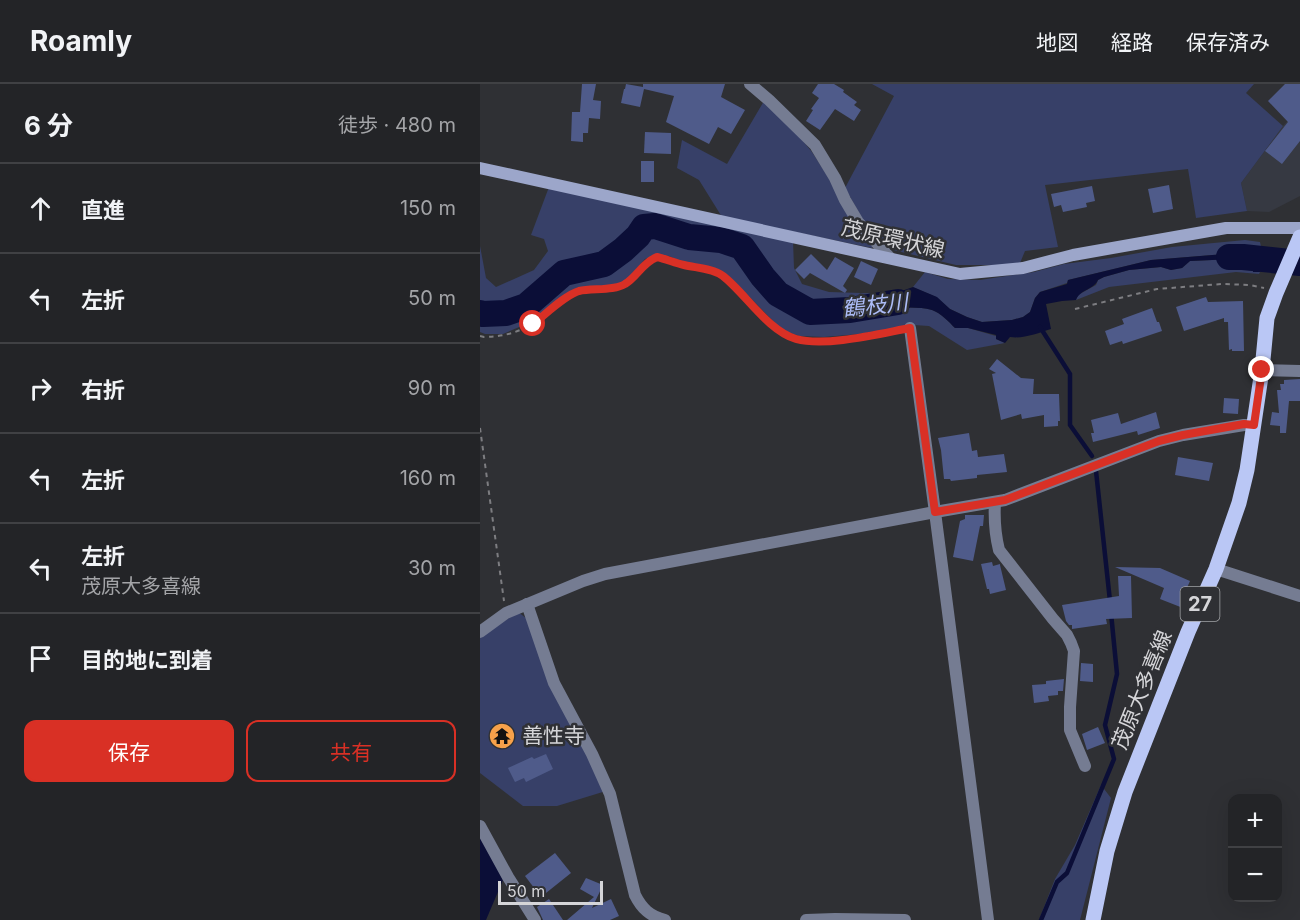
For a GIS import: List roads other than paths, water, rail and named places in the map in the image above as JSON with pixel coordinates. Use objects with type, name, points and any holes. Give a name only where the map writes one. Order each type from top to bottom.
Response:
[{"type":"main road","name":"茂原環状線","points":[[480,168],[960,274],[1023,268],[1073,255],[1226,228],[1300,228]]},
{"type":"main road","name":"茂原大多喜線","points":[[1093,920],[1107,851],[1125,792],[1188,632],[1216,569],[1239,503],[1254,425],[1267,318],[1299,240]]},
{"type":"street","points":[[750,84],[815,145],[858,222],[890,258]]},
{"type":"street","points":[[910,328],[988,920]]},
{"type":"street","points":[[1262,370],[1300,371]]},
{"type":"street","points":[[480,632],[506,613],[605,574],[1005,500],[1159,441],[1244,424],[1254,425]]},
{"type":"street","points":[[995,502],[995,536],[999,550],[1067,634],[1074,651],[1070,730],[1085,766]]},
{"type":"street","points":[[1216,569],[1300,596]]},
{"type":"street","points":[[527,604],[554,683],[592,754],[610,794],[635,896],[647,913],[665,920]]},
{"type":"street","points":[[480,826],[535,920]]},
{"type":"street","points":[[806,920],[905,920]]},
{"type":"water","points":[[1262,251],[1264,262],[1260,272],[1253,272],[1253,266],[1245,261],[1234,259],[1190,261],[1182,268],[1129,270],[1104,277],[1078,296],[1076,300],[1046,304],[1051,329],[1026,336],[1010,337],[1005,343],[996,339],[996,335],[968,328],[955,328],[942,315],[932,310],[889,308],[864,311],[862,305],[913,287],[937,297],[950,309],[982,322],[1012,320],[1030,312],[1040,292],[1067,284],[1068,280],[1151,260]]},
{"type":"water","points":[[480,837],[503,880],[486,920],[480,920]]},
{"type":"waterway","name":"鶴枝川","points":[[480,313],[506,313],[526,306],[564,273],[604,264],[623,250],[644,227],[655,226],[689,237],[721,240],[742,247],[778,294],[810,312],[850,310],[898,302]]},
{"type":"waterway","name":"鶴枝川","points":[[1229,257],[1300,263]]},
{"type":"waterway","points":[[1040,327],[1070,374],[1070,425],[1092,456]]},
{"type":"waterway","points":[[1096,471],[1110,601]]},
{"type":"waterway","points":[[1041,920],[1057,882],[1067,873],[1114,759],[1105,725],[1117,674],[1111,613]]},
{"type":"place","name":"善性寺","points":[[502,736]]}]
